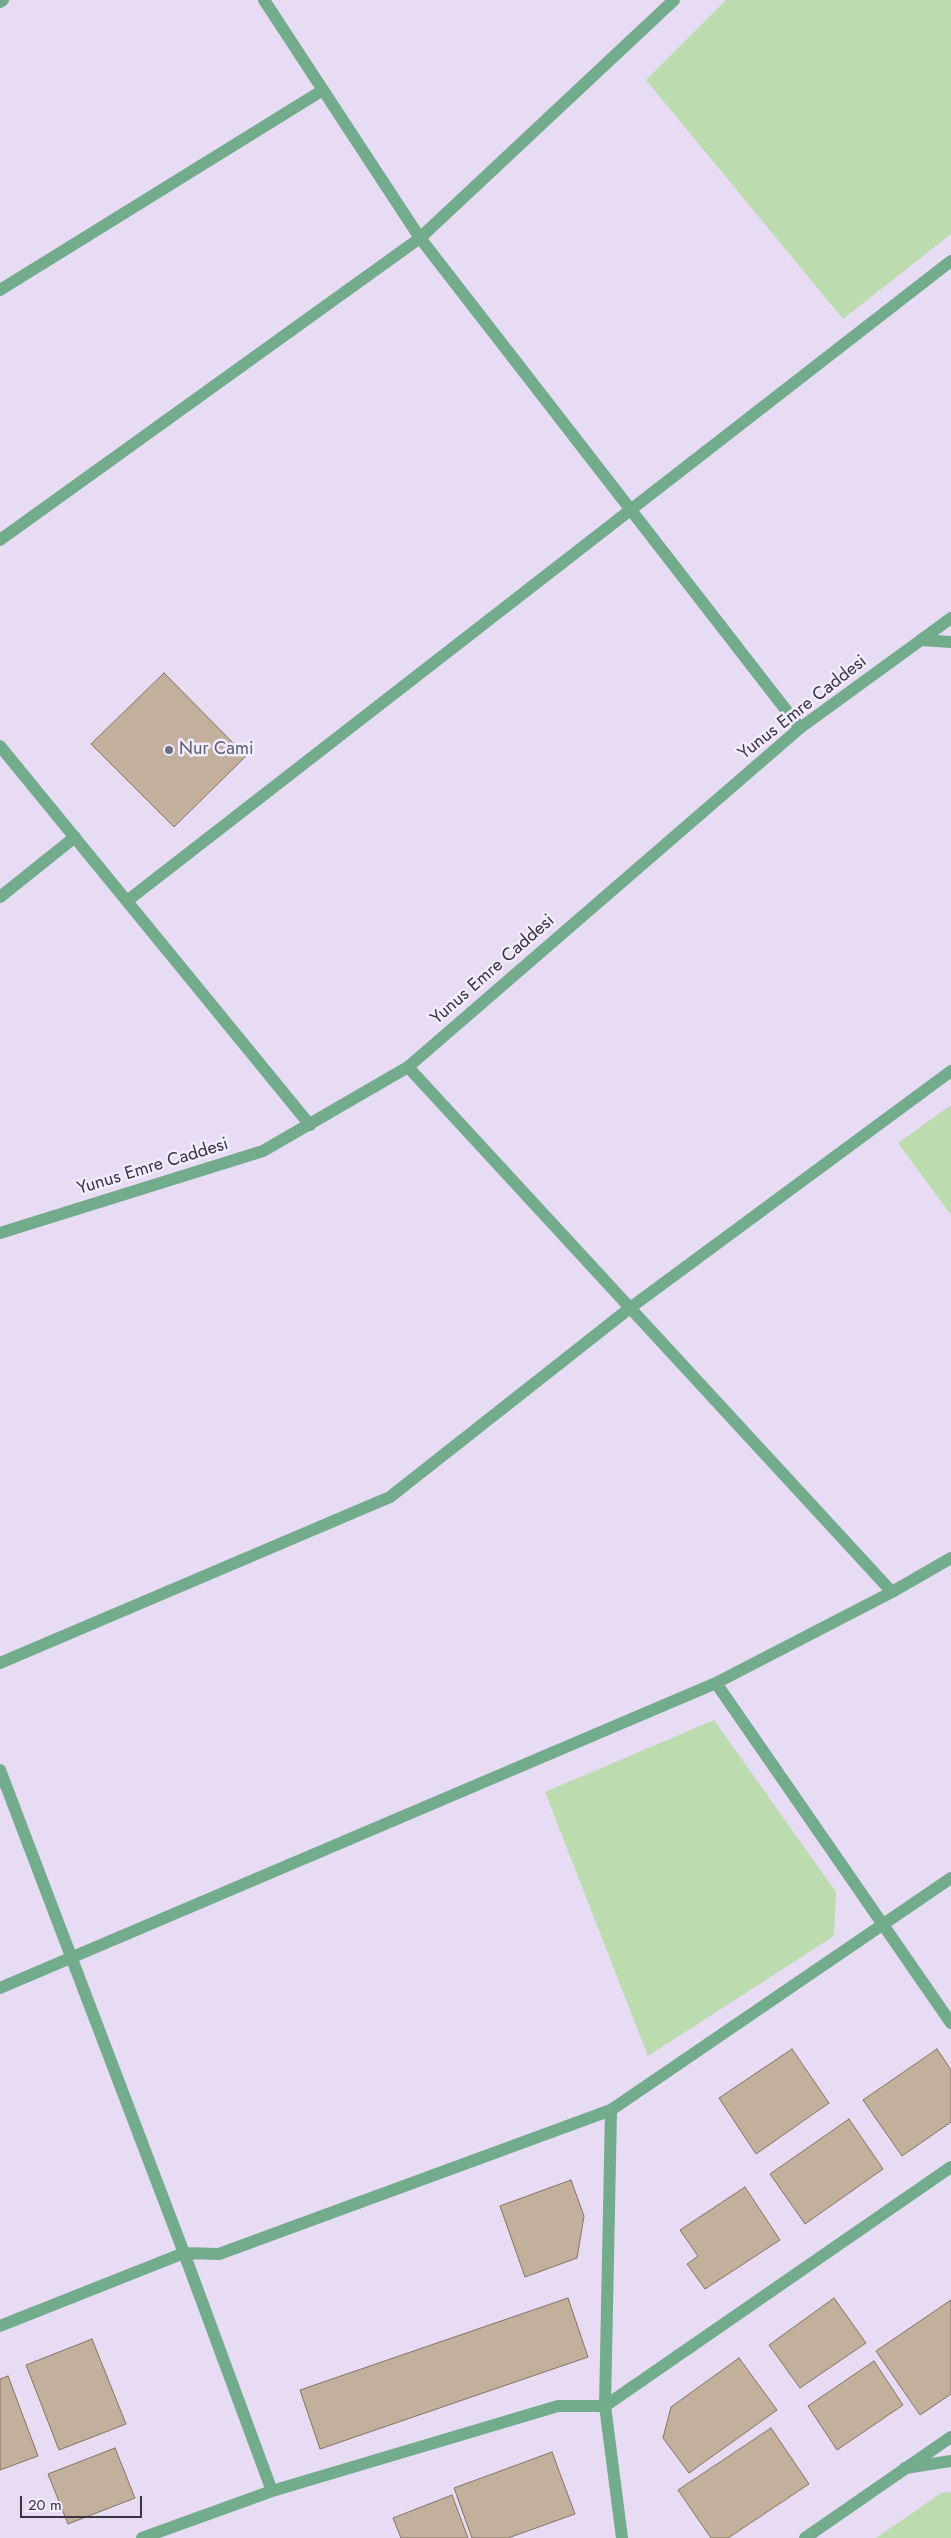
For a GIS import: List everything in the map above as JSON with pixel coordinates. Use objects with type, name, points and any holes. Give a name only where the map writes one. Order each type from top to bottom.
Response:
[{"type":"street","points":[[264,0],[420,238],[800,728]]},
{"type":"street","points":[[0,540],[420,238],[674,0]]},
{"type":"street","points":[[0,290],[324,90]]},
{"type":"street","points":[[127,901],[951,261]]},
{"type":"street","name":"Yunus Emre Caddesi","points":[[0,1233],[263,1151],[408,1067],[800,728],[951,618]]},
{"type":"street","points":[[921,640],[951,642]]},
{"type":"street","points":[[0,746],[310,1125]]},
{"type":"street","points":[[0,897],[75,837]]},
{"type":"street","points":[[408,1067],[892,1592]]},
{"type":"street","points":[[0,1663],[390,1497],[630,1308],[951,1071]]},
{"type":"street","points":[[0,1988],[716,1684],[892,1592],[951,1558]]},
{"type":"street","points":[[716,1684],[951,2023]]},
{"type":"street","points":[[0,1770],[184,2253],[272,2491]]},
{"type":"street","points":[[0,2326],[184,2253],[219,2254],[611,2110],[951,1878]]},
{"type":"street","points":[[611,2110],[605,2406],[622,2538]]},
{"type":"street","points":[[142,2538],[272,2491],[558,2406],[605,2406],[951,2168]]},
{"type":"street","points":[[805,2538],[951,2436]]},
{"type":"street","points":[[905,2468],[951,2462]]},
{"type":"green space","points":[[726,0],[951,0],[951,234],[843,319],[646,80]]},
{"type":"green space","points":[[951,1105],[951,1215],[898,1143]]},
{"type":"green space","points":[[714,1720],[836,1892],[834,1936],[648,2056],[545,1792]]},
{"type":"green space","points":[[951,2492],[951,2538],[876,2538],[941,2493]]},
{"type":"building","name":"Nur Cami","points":[[164,673],[246,756],[174,827],[91,744]]},
{"type":"building","points":[[792,2049],[829,2103],[756,2154],[719,2098]]},
{"type":"building","points":[[937,2049],[951,2070],[951,2122],[902,2156],[863,2100]]},
{"type":"building","points":[[849,2119],[883,2169],[805,2224],[770,2174]]},
{"type":"building","points":[[571,2180],[584,2216],[577,2258],[525,2277],[500,2206]]},
{"type":"building","points":[[745,2187],[780,2240],[705,2289],[687,2264],[698,2256],[680,2230]]},
{"type":"building","points":[[568,2298],[588,2357],[320,2449],[300,2390]]},
{"type":"building","points":[[834,2298],[866,2343],[800,2388],[769,2345]]},
{"type":"building","points":[[951,2300],[951,2394],[920,2415],[876,2351]]},
{"type":"building","points":[[92,2339],[126,2424],[59,2450],[26,2365]]},
{"type":"building","points":[[739,2358],[777,2410],[689,2473],[663,2438],[671,2407]]},
{"type":"building","points":[[874,2361],[903,2405],[837,2450],[808,2406]]},
{"type":"building","points":[[8,2376],[38,2456],[0,2470],[0,2379]]},
{"type":"building","points":[[771,2428],[809,2484],[728,2538],[711,2538],[678,2490]]},
{"type":"building","points":[[115,2448],[135,2498],[68,2524],[48,2474]]},
{"type":"building","points":[[552,2452],[575,2514],[508,2538],[472,2538],[454,2488]]},
{"type":"building","points":[[452,2495],[468,2538],[401,2538],[393,2518]]},
{"type":"place","name":"Nur Cami","points":[[169,750]]}]
